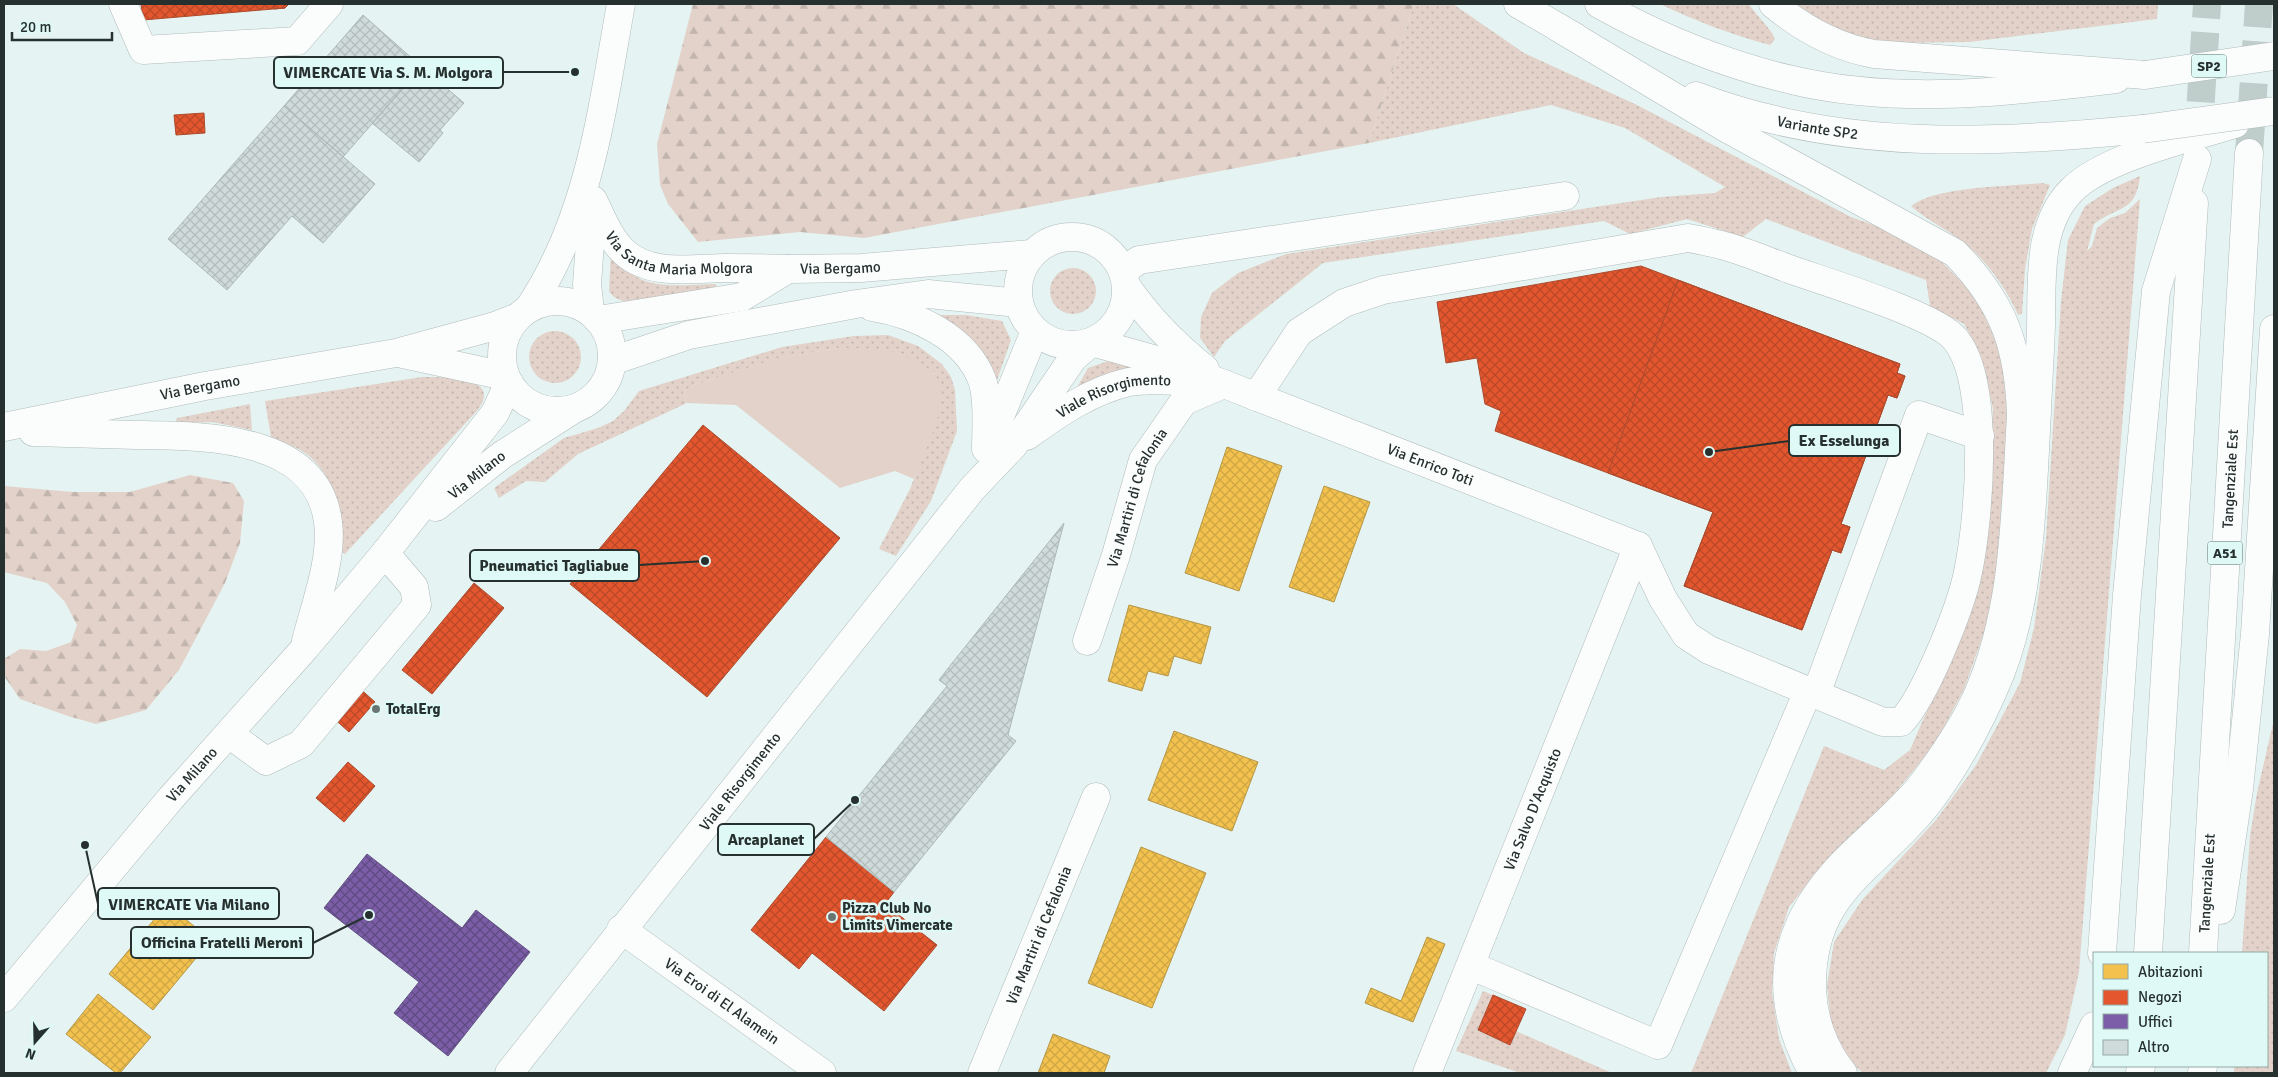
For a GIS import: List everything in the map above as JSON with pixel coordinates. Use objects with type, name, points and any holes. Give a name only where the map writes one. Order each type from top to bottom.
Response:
[{"type":"main road","points":[[123,4],[143,50],[296,41],[329,4]]},
{"type":"main road","name":"Via Santa Maria Molgora","points":[[523,312],[556,264],[592,163],[621,4]]},
{"type":"main road","name":"Variante SP2","points":[[1518,4],[1653,79],[1752,116],[1822,130],[1888,138],[1967,140],[2081,135],[2144,129],[2273,111]]},
{"type":"main road","name":"SP2","points":[[1599,4],[1635,24],[1691,49],[1740,67],[1793,81],[1846,89],[1920,93],[2005,91],[2145,76],[2274,56]]},
{"type":"main road","points":[[1772,4],[1818,36],[1860,52],[2145,76]]},
{"type":"main road","points":[[1559,28],[1726,128],[1927,235],[1955,253],[1974,272],[2000,311],[2012,345],[2020,392],[2021,416],[2010,578],[1998,638],[1977,696],[1961,725],[1924,780],[1842,863],[1819,890],[1800,919],[1790,957],[1787,999],[1792,1024],[1813,1073]]},
{"type":"main road","points":[[1843,1073],[1827,1048],[1812,1003],[1814,948],[1822,924],[1850,883],[1915,817],[1950,772],[1979,723],[2011,642],[2024,579],[2027,547],[2037,415],[2041,275],[2050,229],[2058,208],[2071,190],[2088,176],[2115,162],[2273,111]]},
{"type":"main road","name":"Tangenziale Est","points":[[2203,952],[2248,153]]},
{"type":"main road","points":[[2102,952],[2127,595],[2156,292],[2197,159],[2148,952]]},
{"type":"main road","name":"Via Santa Maria Molgora","points":[[592,163],[593,200],[587,284],[594,316]]},
{"type":"main road","points":[[1125,279],[1139,260],[1565,196]]},
{"type":"main road","name":"Via Santa Maria Molgora","points":[[593,200],[611,237],[624,252],[636,261],[651,266],[678,270],[788,269]]},
{"type":"main road","points":[[1074,236],[1090,239],[1104,246],[1116,257],[1125,279],[1126,301],[1118,320],[1104,336],[1077,346],[1061,345],[1047,340],[1035,331],[1025,318],[1019,303],[1019,278],[1031,254],[1044,244],[1058,238],[1074,236]]},
{"type":"main road","points":[[1256,397],[1299,332],[1344,303],[1383,290],[1688,238],[1721,244],[1878,301],[1938,326],[1955,339],[1971,369],[1980,436],[1975,516],[1968,570],[1963,591],[1936,659],[1912,711],[1901,722],[1883,722],[1708,650],[1686,635],[1663,599],[1638,546]]},
{"type":"main road","name":"Via Bergamo","points":[[594,316],[742,297],[788,269],[861,268],[1031,254]]},
{"type":"main road","name":"Via Enrico Toti","points":[[1125,279],[1144,312],[1177,347],[1224,384]]},
{"type":"main road","points":[[612,361],[690,335],[856,304],[928,294],[1019,303]]},
{"type":"main road","points":[[560,301],[576,304],[594,316],[609,339],[612,361],[602,389],[589,401],[578,407],[560,411],[542,409],[519,396],[507,380],[502,362],[503,345],[508,330],[523,312],[544,302],[560,301]]},
{"type":"main road","name":"Viale Risorgimento","points":[[856,304],[888,309],[912,317],[946,336],[968,354],[983,382],[986,449]]},
{"type":"main road","name":"Via Bergamo","points":[[4,427],[205,386],[396,353],[482,330],[523,312]]},
{"type":"main road","points":[[2216,952],[2239,789],[2255,634],[2274,329]]},
{"type":"main road","name":"Viale Risorgimento","points":[[972,489],[986,449],[1035,331]]},
{"type":"main road","name":"Via Enrico Toti","points":[[1092,342],[1167,363],[1224,384],[1638,546]]},
{"type":"main road","name":"Viale Risorgimento","points":[[509,1073],[621,929],[972,489],[1013,446],[1073,358],[1092,342]]},
{"type":"main road","name":"Via Bergamo","points":[[396,353],[483,369],[507,380]]},
{"type":"main road","name":"Via Milano","points":[[4,998],[171,798],[305,648],[385,553],[496,413],[507,380]]},
{"type":"main road","name":"Viale Risorgimento","points":[[1013,446],[1056,415],[1094,395],[1129,382],[1164,380],[1224,384]]},
{"type":"main road","name":"Via Martiri di Cefalonia","points":[[1086,641],[1116,555],[1143,460],[1184,401],[1224,384]]},
{"type":"main road","name":"Via Milano","points":[[385,553],[455,490],[502,454],[578,407]]},
{"type":"main road","points":[[1472,966],[1658,1045],[1812,693],[1919,415],[1980,436]]},
{"type":"main road","points":[[4,432],[209,437],[266,450],[290,461],[314,485],[328,520],[329,539],[326,560],[305,648]]},
{"type":"main road","name":"Via Salvo D'Acquisto","points":[[1428,1073],[1638,546]]},
{"type":"main road","points":[[229,734],[266,761],[301,744],[417,606],[414,587],[385,553]]},
{"type":"main road","points":[[2255,634],[2274,568]]},
{"type":"main road","name":"Via Martiri di Cefalonia","points":[[982,1073],[1096,797]]},
{"type":"main road","name":"Via Eroi di El Alamein","points":[[621,929],[822,1073]]},
{"type":"main road","points":[[2072,1073],[2093,1028]]},
{"type":"green space","points":[[693,4],[1414,4],[1369,143],[864,238],[800,232],[698,242],[668,204],[660,185],[657,144]]},
{"type":"green space","points":[[1414,4],[1453,4],[1524,53],[1637,105],[1851,217],[1905,236],[1942,262],[1976,297],[1998,346],[2007,392],[2009,433],[1995,582],[1985,630],[1964,689],[1935,744],[1886,804],[1823,864],[1789,907],[1774,953],[1772,992],[1779,1039],[1792,1073],[1691,1073],[1824,746],[1884,770],[1910,750],[1978,593],[1993,409],[1981,356],[1964,324],[1930,306],[1926,280],[1766,219],[1743,237],[1687,219],[1630,234],[1604,221],[1323,263],[1225,341],[1214,357],[1200,338],[1201,317],[1212,293],[1238,273],[1286,254],[1661,197],[1715,193],[1725,187],[1625,128],[1551,105],[1369,143]]},
{"type":"green space","points":[[1660,4],[1749,4],[1771,31],[1775,39],[1770,45],[1756,41],[1714,27]]},
{"type":"green space","points":[[1794,4],[2158,4],[2157,19],[1969,42],[1890,43],[1846,35],[1822,25]]},
{"type":"green space","points":[[2140,176],[2135,196],[2130,202],[2125,207],[2094,224],[2087,251],[2092,246],[2097,228],[2110,218],[2125,213],[2140,199],[2079,972],[2065,1035],[2046,1073],[1863,1073],[1848,1060],[1831,1026],[1827,985],[1834,942],[1862,900],[1936,820],[1976,765],[2020,683],[2034,628],[2046,538],[2061,301],[2068,240],[2085,206],[2113,188]]},
{"type":"green space","points":[[2043,183],[2050,185],[2032,229],[2025,269],[2022,314],[2018,315],[2009,296],[1983,261],[1961,241],[1911,206],[1923,199],[1955,191]]},
{"type":"green space","points":[[611,253],[631,273],[640,279],[672,285],[716,284],[716,290],[658,302],[627,302],[616,298],[609,291]]},
{"type":"green space","points":[[1073,268],[1086,272],[1092,278],[1096,291],[1092,304],[1086,310],[1073,314],[1060,310],[1054,304],[1050,291],[1054,278],[1060,272]]},
{"type":"green space","points":[[925,315],[966,315],[1002,321],[1011,340],[995,386],[989,363],[975,346]]},
{"type":"green space","points":[[555,331],[565,333],[573,339],[579,347],[581,357],[579,367],[573,375],[565,381],[555,383],[545,381],[537,375],[531,367],[529,357],[531,347],[537,339],[545,333]]},
{"type":"green space","points":[[888,335],[918,346],[942,364],[951,377],[955,390],[957,431],[931,501],[896,556],[879,549],[910,489],[940,404],[934,373],[901,354],[839,348],[779,358],[692,386],[683,392],[687,403],[578,454],[545,482],[526,481],[499,498],[494,488],[564,438],[598,428],[613,421],[624,411],[639,391],[782,347],[854,336]]},
{"type":"green space","points":[[839,348],[878,349],[907,356],[927,367],[940,382],[942,391],[939,412],[914,479],[895,471],[840,488],[736,405],[687,403],[683,392],[692,386],[778,358]]},
{"type":"green space","points":[[1114,359],[1153,375],[1070,400],[1088,368]]},
{"type":"green space","points":[[422,377],[444,377],[469,381],[478,385],[483,392],[483,401],[475,413],[345,554],[342,552],[343,527],[341,513],[326,476],[318,465],[305,453],[271,437],[265,401]]},
{"type":"green space","points":[[250,404],[252,430],[212,422],[179,423],[176,421],[177,418]]},
{"type":"green space","points":[[190,475],[233,483],[244,501],[240,543],[225,583],[179,670],[146,710],[96,724],[20,699],[4,676],[4,659],[20,649],[46,651],[71,642],[77,625],[65,602],[47,583],[4,572],[4,486],[73,492],[130,492]]},
{"type":"green space","points":[[2274,719],[2274,1073],[2234,1073],[2234,1067],[2268,1067],[2268,952],[2242,952],[2250,836],[2257,793]]},
{"type":"green space","points":[[1483,991],[1493,995],[1478,1031],[1510,1045],[1516,1031],[1612,1073],[1520,1073],[1456,1051]]},
{"type":"building: Abitazioni","points":[[1227,447],[1282,466],[1239,591],[1185,573]]},
{"type":"building: Abitazioni","points":[[1324,486],[1370,502],[1334,602],[1289,587]]},
{"type":"building: Abitazioni","points":[[1129,605],[1211,627],[1201,664],[1174,656],[1168,676],[1148,671],[1142,691],[1108,681]]},
{"type":"building: Abitazioni","points":[[1174,731],[1258,762],[1232,831],[1148,800]]},
{"type":"building: Abitazioni","points":[[1141,847],[1206,873],[1152,1008],[1088,983]]},
{"type":"building: Abitazioni","points":[[167,904],[211,940],[153,1010],[109,974]]},
{"type":"building: Abitazioni","points":[[1427,937],[1445,944],[1413,1022],[1365,1003],[1371,988],[1401,1001]]},
{"type":"building: Abitazioni","points":[[98,994],[151,1037],[120,1073],[116,1073],[66,1034]]},
{"type":"building: Abitazioni","points":[[1053,1034],[1110,1056],[1104,1073],[1038,1073]]},
{"type":"building: Negozi","points":[[141,4],[289,4],[285,8],[143,20]]},
{"type":"building: Negozi","points":[[274,4],[289,4],[285,8],[274,9]]},
{"type":"building: Negozi","points":[[204,113],[205,133],[176,135],[174,115]]},
{"type":"building: Negozi","points":[[1641,266],[1900,364],[1897,373],[1905,376],[1897,398],[1888,395],[1841,524],[1850,527],[1841,553],[1832,550],[1802,630],[1684,586],[1713,512],[1495,431],[1501,411],[1485,404],[1477,358],[1446,363],[1437,302]]},
{"type":"building: Negozi","points":[[1678,280],[1900,364],[1897,373],[1905,376],[1897,398],[1888,395],[1841,524],[1850,527],[1841,553],[1832,550],[1802,630],[1684,586],[1713,512],[1608,473]]},
{"type":"building: Negozi","points":[[703,425],[840,538],[707,697],[570,584]]},
{"type":"building: Negozi","points":[[474,583],[504,608],[432,694],[402,670]]},
{"type":"building: Negozi","points":[[347,677],[375,702],[349,732],[321,707]]},
{"type":"building: Negozi","points":[[348,762],[375,786],[344,822],[316,798]]},
{"type":"building: Negozi","name":"Pizza Club No Limits Vimercate","points":[[826,837],[894,892],[885,904],[937,945],[884,1011],[812,953],[799,969],[751,930]]},
{"type":"building: Negozi","points":[[1493,995],[1526,1009],[1510,1045],[1478,1030]]},
{"type":"building: Uffici","points":[[367,854],[462,928],[476,910],[530,952],[448,1056],[394,1013],[419,982],[324,908]]},
{"type":"building: Altro","points":[[363,15],[422,67],[343,157],[284,106]]},
{"type":"building: Altro","points":[[422,67],[464,103],[440,130],[443,133],[419,162],[372,123]]},
{"type":"building: Altro","points":[[284,106],[375,184],[323,243],[292,216],[227,290],[168,239]]},
{"type":"building: Altro","points":[[1064,523],[1008,735],[1016,741],[894,892],[826,837],[947,686],[939,680]]},
{"type":"tunnel","points":[[2198,144],[2207,4]]},
{"type":"tunnel","points":[[2249,153],[2259,4]]},
{"type":"place","name":"VIMERCATE Via S. M. Molgora","points":[[575,72]]},
{"type":"place","name":"Ex Esselunga","points":[[1709,452]]},
{"type":"place","name":"Pneumatici Tagliabue","points":[[705,561]]},
{"type":"place","name":"TotalErg","points":[[376,709]]},
{"type":"place","name":"Arcaplanet","points":[[855,800]]},
{"type":"place","name":"VIMERCATE Via Milano","points":[[85,845]]},
{"type":"place","name":"Officina Fratelli Meroni","points":[[369,915]]},
{"type":"place","name":"Pizza Club No Limits Vimercate","points":[[832,917]]}]
